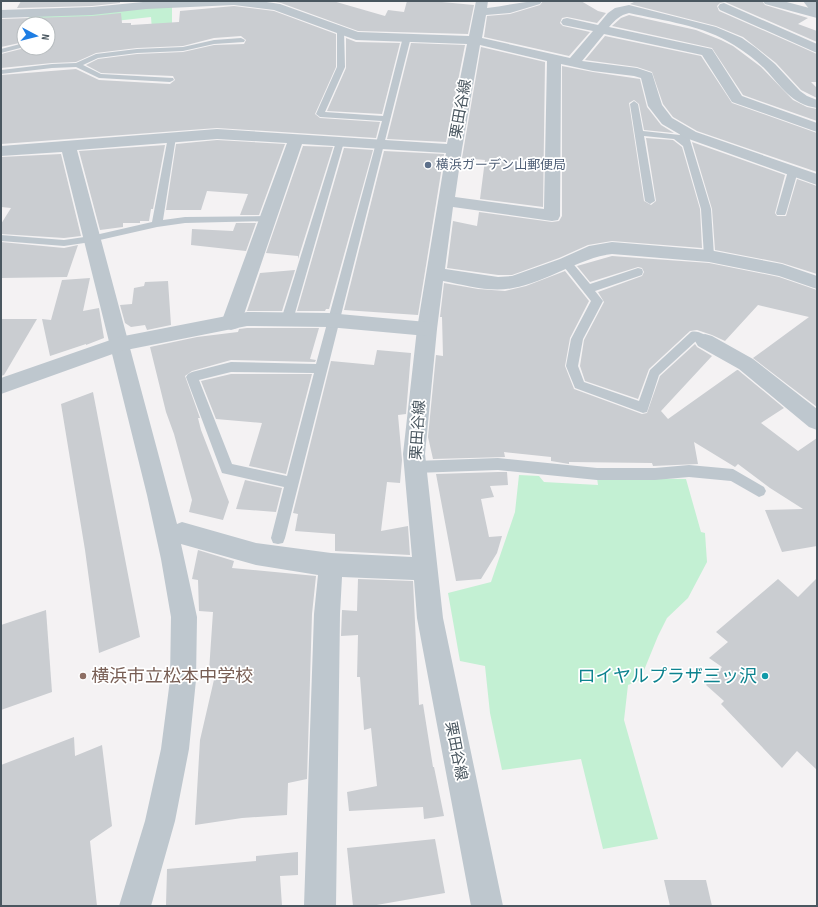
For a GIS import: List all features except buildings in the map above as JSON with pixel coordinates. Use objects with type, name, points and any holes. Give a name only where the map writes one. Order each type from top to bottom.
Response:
[{"type":"street","points":[[1,14],[92,11],[184,2],[235,1],[276,7],[360,37],[407,37],[474,40],[598,68],[637,72],[647,76],[655,106],[667,121],[691,135],[817,180]]},
{"type":"street","points":[[482,6],[510,8],[536,1]]},
{"type":"street","points":[[734,1],[724,7],[817,49]]},
{"type":"street","points":[[769,1],[801,11],[817,12]]},
{"type":"street","points":[[809,1],[817,12]]},
{"type":"street","name":"栗田谷線","points":[[482,6],[474,40],[454,149],[435,274],[427,329],[414,454],[430,618],[487,906]]},
{"type":"street","points":[[574,62],[602,30],[612,16],[619,11],[629,9],[707,28],[737,41],[764,61],[800,99],[815,104]]},
{"type":"street","points":[[567,22],[707,52],[737,99],[817,128]]},
{"type":"street","points":[[447,201],[552,216],[554,58]]},
{"type":"street","points":[[794,120],[815,104]]},
{"type":"street","points":[[1,151],[217,134],[454,149]]},
{"type":"street","points":[[231,323],[296,139]]},
{"type":"street","points":[[68,146],[173,559],[184,617],[183,680],[175,750],[160,821],[135,906]]},
{"type":"street","points":[[435,274],[498,283],[513,282],[566,263],[595,250],[612,248],[709,256],[782,270],[817,283]]},
{"type":"street","points":[[1,386],[119,344],[247,319],[334,321],[427,329]]},
{"type":"street","points":[[705,341],[746,364],[817,421]]},
{"type":"street","points":[[182,533],[256,554],[331,565],[426,569]]},
{"type":"street","points":[[320,906],[327,614],[331,565]]},
{"type":"lane","points":[[340,31],[341,67],[320,114],[387,119]]},
{"type":"lane","points":[[278,538],[321,369],[381,145],[407,37]]},
{"type":"lane","points":[[1,72],[52,66],[77,65],[96,56],[137,51],[182,49],[214,42],[241,40]]},
{"type":"lane","points":[[1,51],[16,46]]},
{"type":"lane","points":[[77,65],[99,76],[170,80]]},
{"type":"lane","points":[[634,104],[650,202]]},
{"type":"lane","points":[[683,130],[706,209],[709,256]]},
{"type":"lane","points":[[639,133],[677,137],[687,145]]},
{"type":"lane","points":[[157,224],[172,137]]},
{"type":"lane","points":[[287,320],[340,142]]},
{"type":"lane","points":[[782,214],[793,171]]},
{"type":"lane","points":[[1,238],[64,243],[91,239],[157,224],[185,220],[268,219]]},
{"type":"lane","points":[[566,263],[597,301],[577,339],[572,366],[578,384],[643,408],[654,373],[695,335],[705,341]]},
{"type":"lane","points":[[588,290],[638,272]]},
{"type":"lane","points":[[292,483],[227,469],[192,377],[231,367],[321,369]]},
{"type":"lane","points":[[415,467],[498,464],[597,474],[656,474],[689,471],[733,475],[759,491]]},
{"type":"green space","points":[[172,4],[172,28],[152,30],[151,17],[61,27],[62,22],[56,22],[56,16],[33,16]]},
{"type":"green space","points":[[519,475],[539,476],[544,482],[598,485],[597,478],[686,479],[701,532],[705,533],[707,562],[688,598],[667,618],[640,680],[628,685],[624,720],[658,839],[603,849],[581,759],[502,770],[490,713],[485,666],[460,661],[448,593],[491,582],[515,512]]},
{"type":"place","name":"横浜ガーデン山郵便局","points":[[428,165]]},
{"type":"place","name":"横浜市立松本中学校","points":[[83,676]]},
{"type":"place","name":"ロイヤルプラザ三ッ沢","points":[[765,676]]}]
